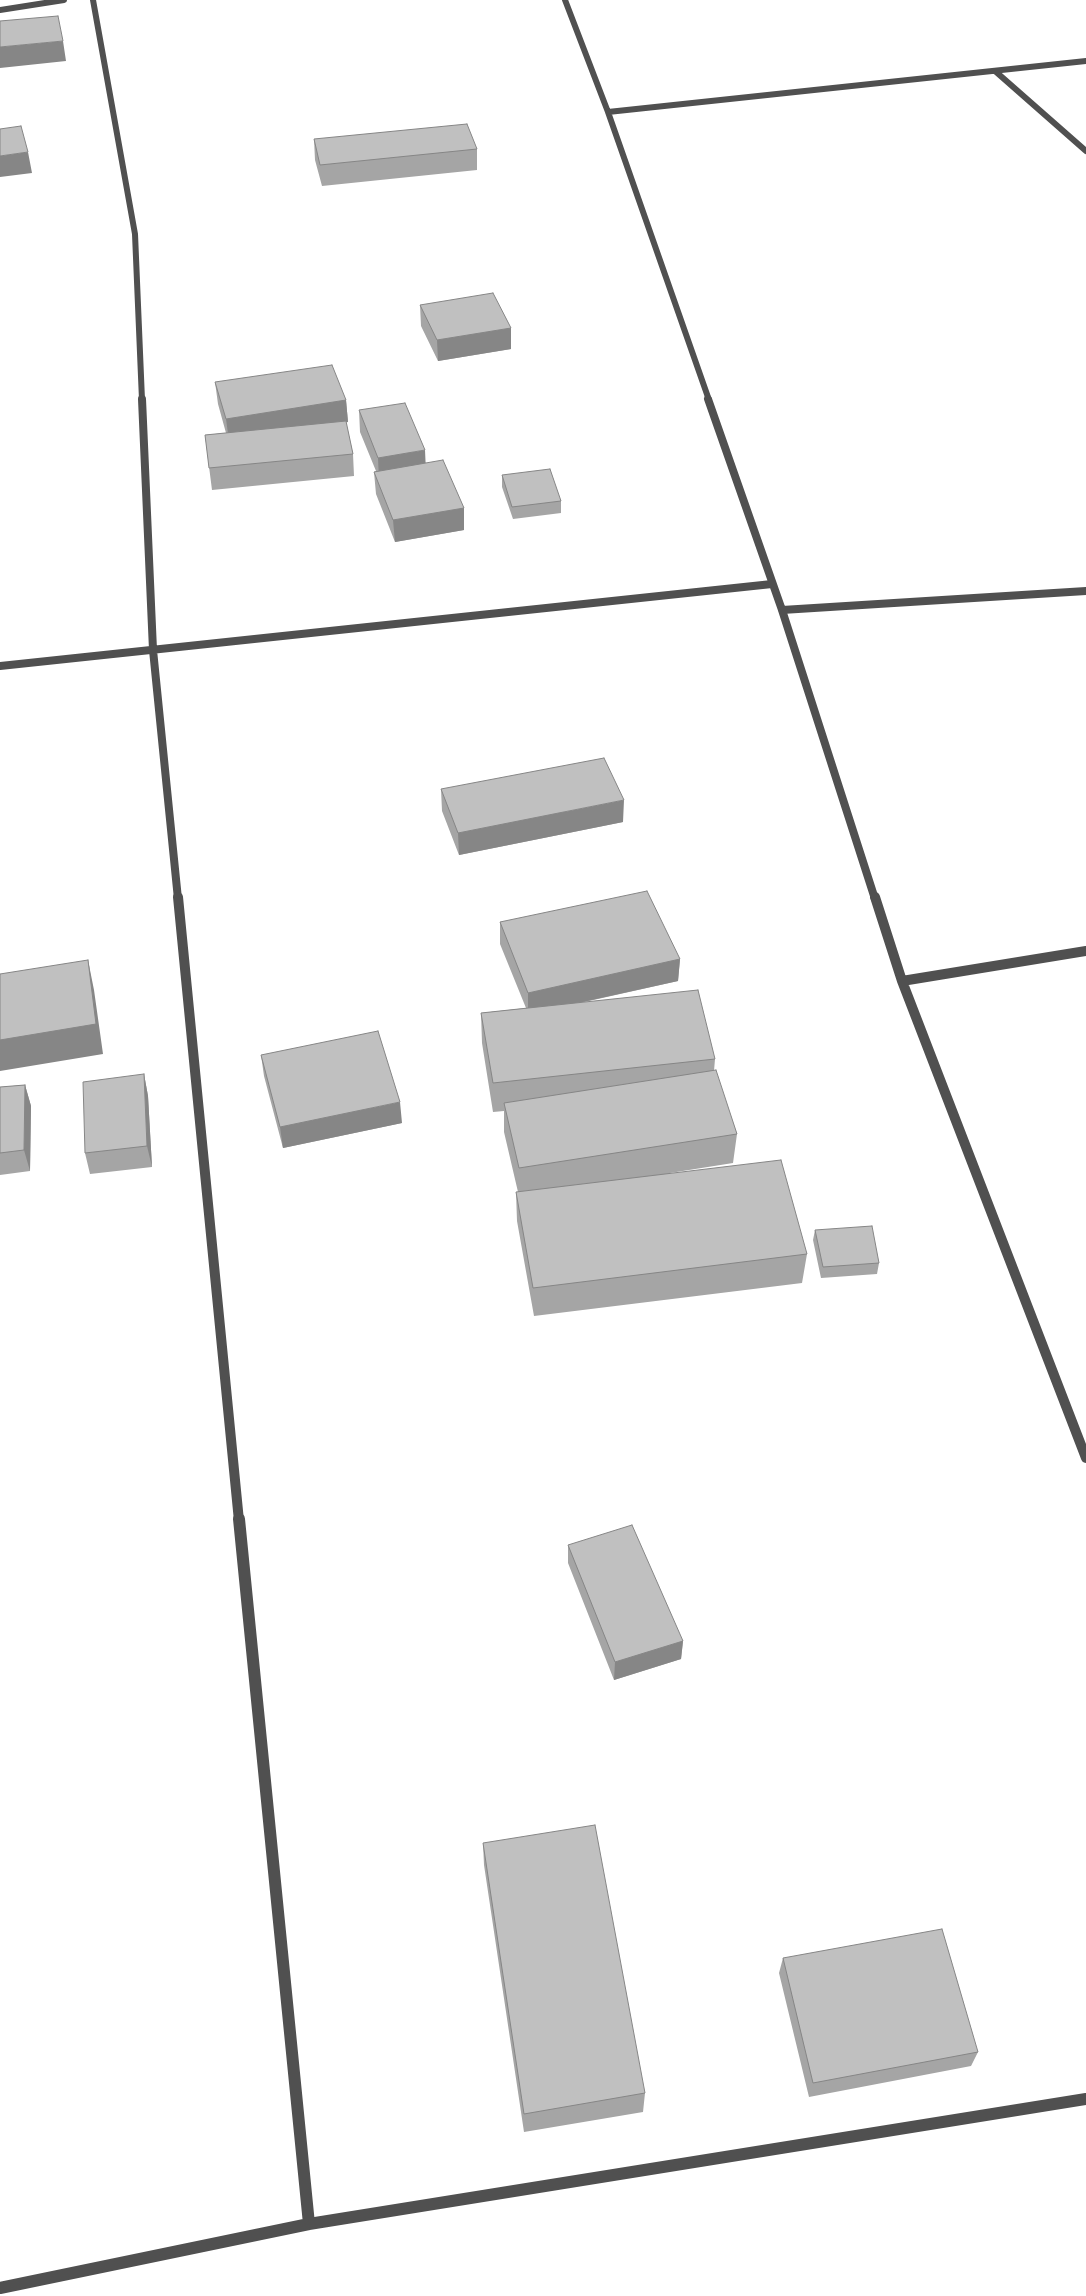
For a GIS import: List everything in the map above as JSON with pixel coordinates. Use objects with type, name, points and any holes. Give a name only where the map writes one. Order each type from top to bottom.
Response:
[{"type":"street","points":[[0,10],[64,0]]},
{"type":"street","points":[[93,0],[135,234],[153,650],[309,2224]]},
{"type":"street","points":[[565,0],[608,112],[782,610],[902,981],[1086,1458]]},
{"type":"street","points":[[608,112],[1086,61]]},
{"type":"street","points":[[995,72],[1086,151]]},
{"type":"street","points":[[0,666],[772,584]]},
{"type":"street","points":[[782,610],[1086,591]]},
{"type":"street","points":[[902,981],[1086,951]]},
{"type":"street","points":[[0,2288],[309,2224],[1086,2099]]},
{"type":"building","points":[[58,16],[63,41],[0,47],[0,21]]},
{"type":"building","points":[[467,124],[477,149],[320,165],[314,139]]},
{"type":"building","points":[[21,126],[28,152],[0,156],[0,129]]},
{"type":"building","points":[[493,293],[511,328],[437,340],[420,305]]},
{"type":"building","points":[[332,365],[346,400],[226,419],[215,382]]},
{"type":"building","points":[[405,403],[425,450],[378,458],[359,410]]},
{"type":"building","points":[[346,421],[353,454],[209,468],[205,435]]},
{"type":"building","points":[[443,460],[464,508],[393,520],[374,472]]},
{"type":"building","points":[[550,469],[561,501],[512,507],[502,475]]},
{"type":"building","points":[[604,758],[624,800],[458,833],[441,789]]},
{"type":"building","points":[[647,891],[680,959],[528,993],[500,922]]},
{"type":"building","points":[[88,960],[96,1024],[0,1040],[0,974]]},
{"type":"building","points":[[698,990],[715,1059],[493,1083],[481,1013]]},
{"type":"building","points":[[378,1031],[400,1102],[280,1127],[261,1055]]},
{"type":"building","points":[[716,1070],[737,1134],[519,1168],[504,1103]]},
{"type":"building","points":[[144,1074],[147,1146],[85,1153],[83,1082]]},
{"type":"building","points":[[25,1085],[24,1150],[0,1153],[0,1087]]},
{"type":"building","points":[[781,1160],[807,1254],[533,1288],[516,1192]]},
{"type":"building","points":[[872,1226],[879,1263],[823,1267],[815,1230]]},
{"type":"building","points":[[632,1525],[683,1641],[615,1662],[568,1545]]},
{"type":"building","points":[[595,1825],[645,2093],[524,2114],[483,1843]]},
{"type":"building","points":[[942,1929],[978,2052],[813,2083],[783,1958]]}]
